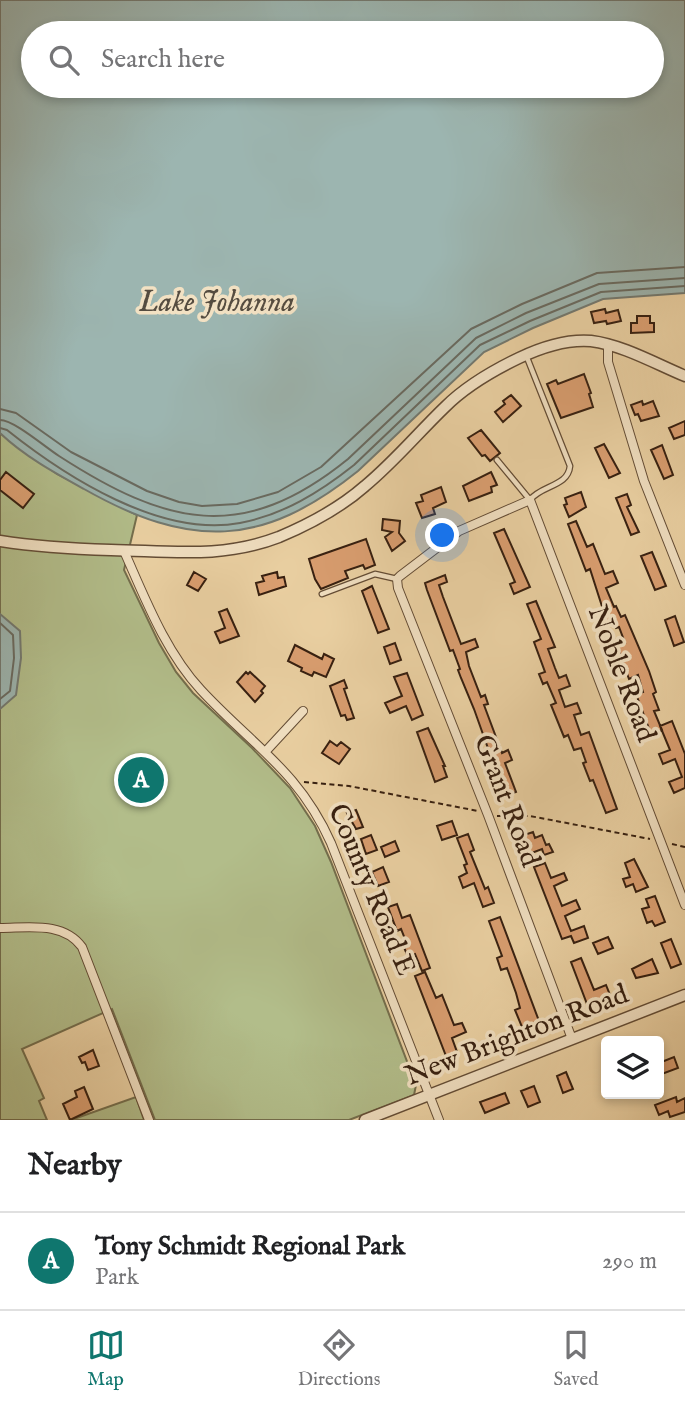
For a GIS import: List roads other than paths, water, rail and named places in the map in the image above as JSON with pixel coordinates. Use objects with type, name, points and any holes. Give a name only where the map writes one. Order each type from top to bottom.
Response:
[{"type":"street","points":[[0,541],[30,546],[124,551],[225,552],[259,544],[305,525],[346,501],[366,485],[446,406],[488,374],[526,355],[577,340],[608,344],[685,376]]},
{"type":"street","points":[[608,344],[608,362],[645,481],[685,585]]},
{"type":"street","points":[[397,579],[459,531],[530,500]]},
{"type":"street","name":"Noble Road","points":[[530,500],[685,905]]},
{"type":"street","name":"County Road E","points":[[124,551],[161,629],[186,672],[201,690],[281,766],[308,800],[328,836],[439,1120]]},
{"type":"street","name":"Grant Road","points":[[397,579],[398,588],[572,1039]]},
{"type":"street","points":[[266,751],[303,711]]},
{"type":"street","points":[[0,928],[60,929],[72,935],[82,947],[149,1120]]},
{"type":"street","name":"New Brighton Road","points":[[365,1120],[685,995]]},
{"type":"lane","points":[[497,460],[530,500],[535,493],[566,479],[570,466],[526,355]]},
{"type":"lane","points":[[322,594],[375,574],[397,579]]},
{"type":"water","name":"Lake Johanna","points":[[0,0],[685,0],[685,293],[603,299],[484,352],[358,471],[290,515],[257,526],[225,531],[192,530],[158,522],[122,509],[84,489],[29,457],[0,433]]},
{"type":"water","points":[[0,614],[20,631],[21,658],[16,695],[0,709]]},
{"type":"place","name":"Tony Schmidt Regional Park","points":[[141,780]]}]
